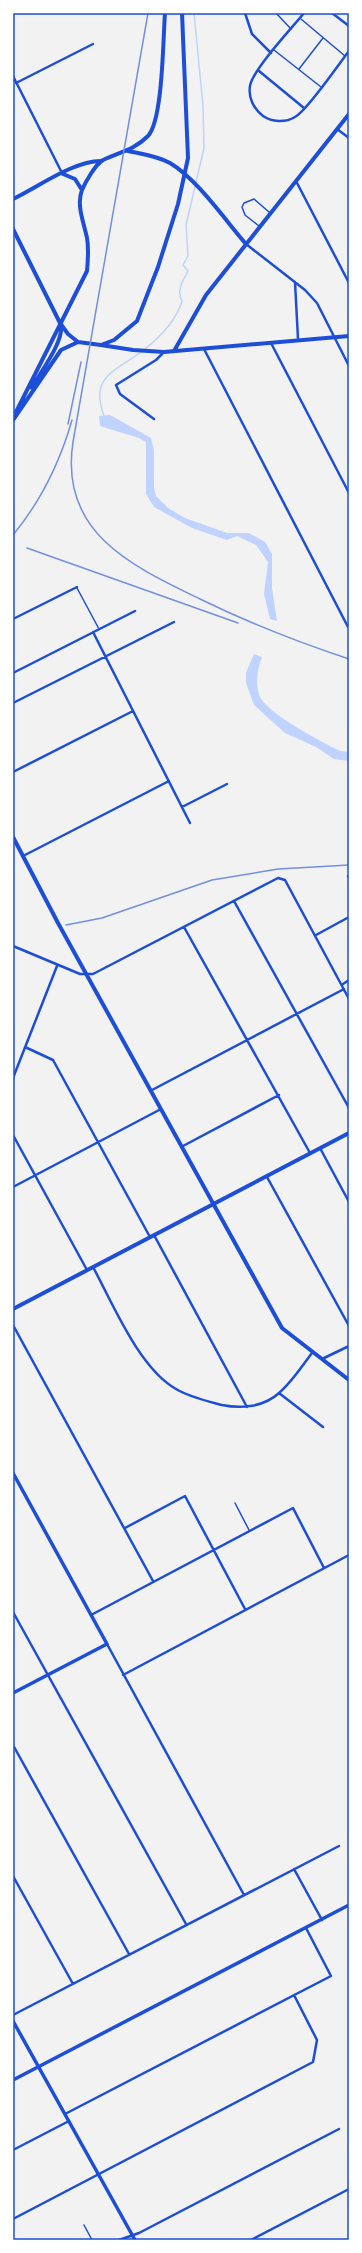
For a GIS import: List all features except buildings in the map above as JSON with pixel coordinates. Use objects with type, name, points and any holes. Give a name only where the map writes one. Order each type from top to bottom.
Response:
[{"type":"main road","points":[[13,199],[62,174],[93,161],[102,161],[128,151],[149,135],[155,124],[160,98],[165,13]]},
{"type":"main road","points":[[101,345],[114,340],[137,321],[158,267],[178,204],[188,158],[182,13]]},
{"type":"main road","points":[[174,351],[206,295],[349,114]]},
{"type":"main road","points":[[128,151],[152,156],[169,163],[187,177],[246,244]]},
{"type":"main road","points":[[13,419],[60,322],[87,272],[88,248],[81,210],[82,190],[91,174],[102,161]]},
{"type":"main road","points":[[62,174],[75,179],[82,190]]},
{"type":"main road","points":[[13,229],[60,322],[68,334],[78,342],[149,352],[164,352],[271,343],[298,339],[349,336]]},
{"type":"main road","points":[[24,405],[59,340],[62,330],[60,322]]},
{"type":"main road","points":[[13,419],[61,350],[78,342]]},
{"type":"main road","points":[[13,837],[87,975],[183,1146],[282,1328],[321,1360],[349,1380]]},
{"type":"main road","points":[[13,1309],[349,1133]]},
{"type":"street","points":[[245,13],[252,34],[271,53]]},
{"type":"street","points":[[304,13],[271,53],[253,78],[250,92],[254,105],[262,115],[274,121],[282,121],[295,117],[304,108],[349,51]]},
{"type":"street","points":[[332,13],[349,26]]},
{"type":"street","points":[[16,83],[92,44]]},
{"type":"street","points":[[259,71],[304,108]]},
{"type":"street","points":[[13,76],[62,174]]},
{"type":"street","points":[[338,129],[349,138]]},
{"type":"street","points":[[296,181],[349,283]]},
{"type":"street","points":[[246,244],[295,281],[317,303],[349,366]]},
{"type":"street","points":[[295,281],[298,339]]},
{"type":"street","points":[[271,343],[349,493]]},
{"type":"street","points":[[204,348],[348,627]]},
{"type":"street","points":[[154,419],[120,394],[116,385],[156,360],[164,352]]},
{"type":"street","points":[[13,619],[77,587]]},
{"type":"street","points":[[13,673],[135,611]]},
{"type":"street","points":[[13,703],[174,622]]},
{"type":"street","points":[[93,632],[190,823]]},
{"type":"street","points":[[13,772],[133,711]]},
{"type":"street","points":[[23,856],[168,781]]},
{"type":"street","points":[[182,807],[227,784]]},
{"type":"street","points":[[13,946],[58,966],[87,975],[93,974],[278,878],[281,878],[285,880],[316,934],[343,984],[349,999]]},
{"type":"street","points":[[234,901],[349,1108]]},
{"type":"street","points":[[316,934],[349,917]]},
{"type":"street","points":[[184,927],[249,1040],[310,1154]]},
{"type":"street","points":[[13,1078],[58,966]]},
{"type":"street","points":[[343,984],[349,980]]},
{"type":"street","points":[[152,1090],[344,989]]},
{"type":"street","points":[[25,1047],[53,1060],[98,1143],[152,1236],[247,1407]]},
{"type":"street","points":[[183,1146],[279,1095]]},
{"type":"street","points":[[13,1187],[162,1109]]},
{"type":"street","points":[[13,1135],[88,1270]]},
{"type":"street","points":[[320,1148],[349,1202]]},
{"type":"street","points":[[266,1177],[349,1326]]},
{"type":"street","points":[[93,1267],[140,1352],[151,1368],[163,1380],[188,1395],[227,1406],[247,1407],[264,1402],[279,1393],[312,1353]]},
{"type":"street","points":[[13,1325],[153,1581]]},
{"type":"street","points":[[321,1360],[349,1346]]},
{"type":"street","points":[[279,1393],[323,1427]]},
{"type":"street","points":[[13,1473],[244,1895]]},
{"type":"street","points":[[125,1528],[184,1496],[245,1609]]},
{"type":"street","points":[[91,1615],[293,1508],[324,1568]]},
{"type":"street","points":[[123,1675],[349,1554]]},
{"type":"street","points":[[13,1612],[186,1924]]},
{"type":"street","points":[[13,1693],[107,1644]]},
{"type":"street","points":[[13,1745],[129,1954]]},
{"type":"street","points":[[13,2015],[339,1846]]},
{"type":"street","points":[[294,1869],[322,1920]]},
{"type":"street","points":[[13,1876],[73,1984]]},
{"type":"street","points":[[13,2080],[349,1905]]},
{"type":"street","points":[[65,2114],[331,1976],[306,1928]]},
{"type":"street","points":[[13,2219],[313,2062],[318,2040],[294,1995]]},
{"type":"street","points":[[13,2021],[135,2240]]},
{"type":"street","points":[[13,2150],[69,2121]]},
{"type":"street","points":[[118,2240],[139,2233],[339,2129]]},
{"type":"street","points":[[251,2240],[349,2189]]},
{"type":"lane","points":[[276,13],[291,29]]},
{"type":"lane","points":[[300,18],[345,56]]},
{"type":"lane","points":[[299,69],[323,38]]},
{"type":"lane","points":[[274,50],[321,87]]},
{"type":"lane","points":[[260,227],[245,215],[242,207],[244,203],[254,199],[271,213]]},
{"type":"lane","points":[[77,587],[98,629]]},
{"type":"lane","points":[[235,1503],[250,1530]]},
{"type":"lane","points":[[84,2225],[92,2240]]},
{"type":"water","points":[[110,415],[151,438],[154,450],[154,487],[156,496],[168,508],[185,518],[227,533],[249,533],[265,542],[272,554],[272,588],[277,621],[270,619],[264,594],[268,562],[256,545],[237,536],[227,540],[192,528],[154,507],[146,494],[146,442],[139,438],[100,426],[99,416]]},
{"type":"water","points":[[254,654],[262,657],[257,682],[258,692],[265,704],[284,719],[309,734],[340,751],[349,752],[349,761],[334,759],[316,747],[285,733],[254,705],[246,683],[246,673]]},
{"type":"waterway","points":[[145,349],[162,334],[176,315],[182,301],[180,297],[180,289],[188,271],[183,265],[188,256],[186,225],[204,148],[203,106],[194,13]]},
{"type":"waterway","points":[[104,416],[100,402],[100,392],[103,383],[115,370],[142,351]]},
{"type":"railway","points":[[148,13],[73,442],[72,474],[77,500],[89,523],[106,542],[126,559],[174,587],[218,608],[292,639],[349,659]]},
{"type":"railway","points":[[68,424],[81,362]]},
{"type":"railway","points":[[13,535],[41,495],[62,451],[72,420]]},
{"type":"railway","points":[[27,548],[238,623]]},
{"type":"railway","points":[[66,925],[102,918],[212,880],[278,869],[349,865]]}]
